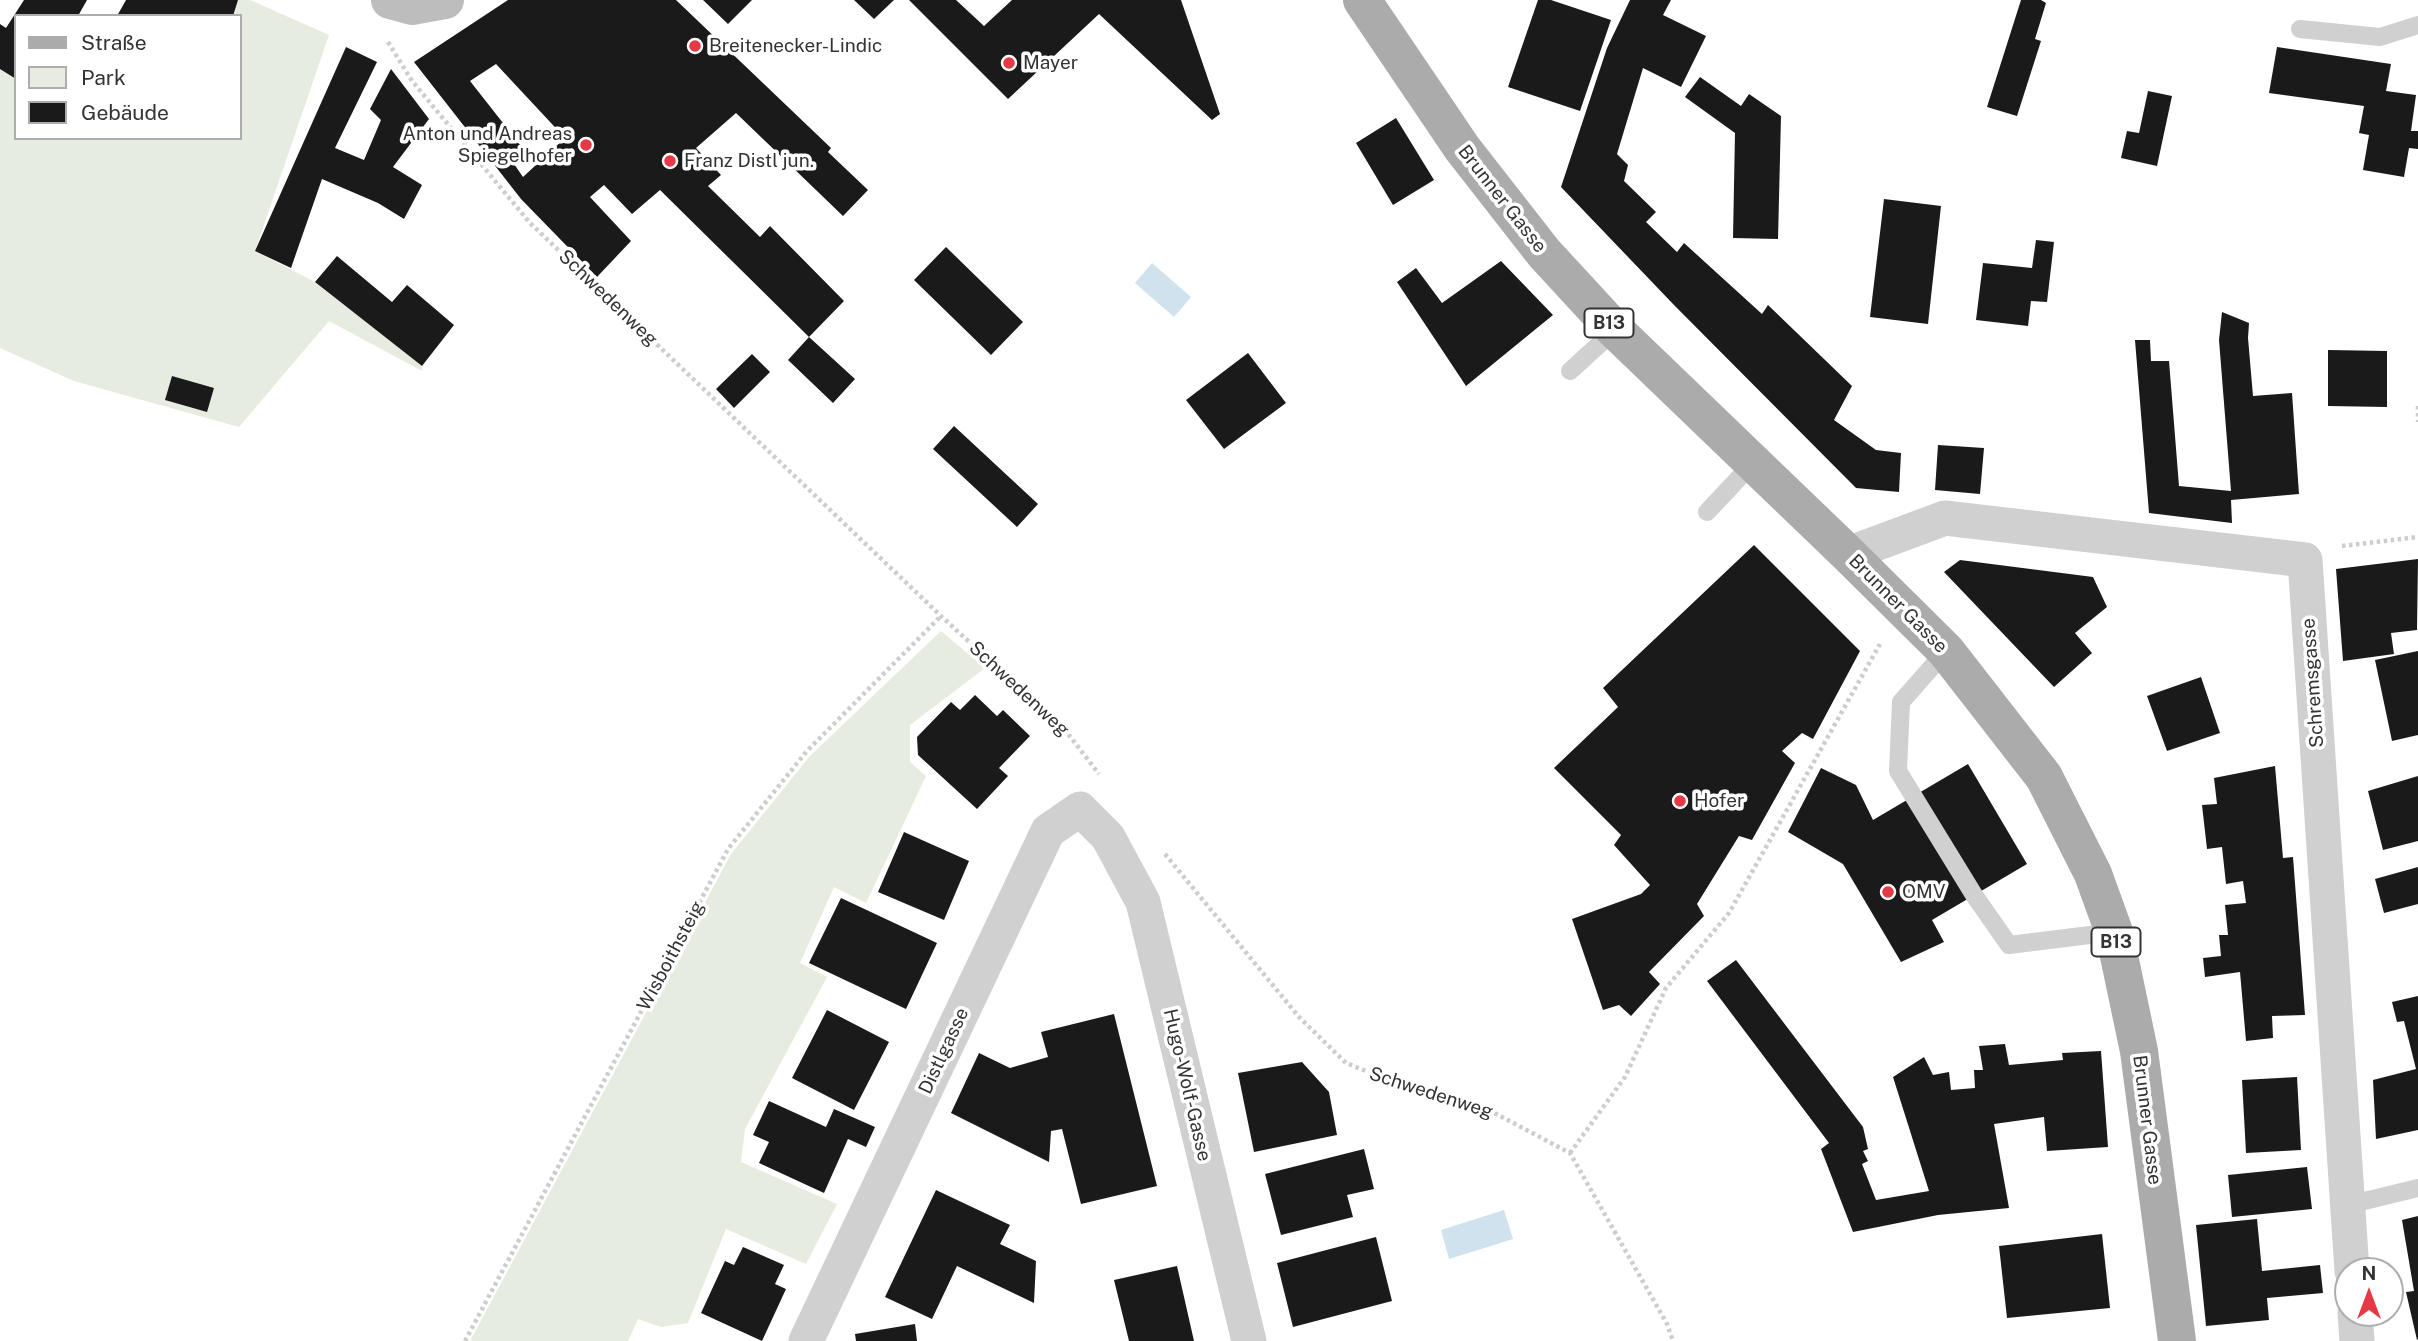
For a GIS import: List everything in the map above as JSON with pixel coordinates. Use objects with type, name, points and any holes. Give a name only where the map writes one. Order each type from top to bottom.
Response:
[{"type":"main road","points":[[387,17],[412,6],[445,0]]},
{"type":"main road","name":"Brunner Gasse","points":[[1362,0],[1462,148],[1544,253],[1615,330],[1946,651],[2044,777],[2093,874],[2114,932],[2139,1051],[2177,1341]]},
{"type":"street","points":[[1848,554],[1945,518],[2305,560]]},
{"type":"street","name":"Schremsgasse","points":[[2305,560],[2351,1257]]},
{"type":"street","name":"Distlgasse","points":[[806,1341],[1048,831],[1080,809],[1108,837]]},
{"type":"street","name":"Hugo-Wolf-Gasse","points":[[1108,837],[1143,902],[1249,1341]]},
{"type":"lane","points":[[2300,29],[2380,37],[2418,25]]},
{"type":"lane","points":[[1570,371],[1615,330]]},
{"type":"lane","points":[[1707,512],[1753,463]]},
{"type":"lane","points":[[1946,651],[1901,702],[1898,771],[2009,945],[2114,932]]},
{"type":"lane","points":[[2348,1205],[2418,1188]]},
{"type":"path","name":"Schwedenweg","points":[[387,17],[412,81],[530,223],[941,616],[1065,730],[1104,779]]},
{"type":"path","points":[[2418,406],[2418,422]]},
{"type":"path","points":[[2305,560],[2332,548],[2418,537]]},
{"type":"path","points":[[1673,1341],[1667,1324],[1570,1153],[1625,1077],[1666,988],[1728,913],[1902,607]]},
{"type":"path","name":"Wisboithsteig","points":[[465,1341],[728,849],[807,751],[941,616]]},
{"type":"path","name":"Schwedenweg","points":[[1157,844],[1299,1017],[1346,1063],[1413,1090],[1487,1109],[1570,1153]]},
{"type":"green space","points":[[238,0],[250,0],[329,35],[255,251],[315,282],[422,366],[422,371],[329,321],[239,427],[74,381],[0,348],[0,69],[14,78],[14,140],[242,140],[242,14],[234,14]]},
{"type":"green space","points":[[941,631],[985,668],[910,725],[910,762],[926,776],[866,903],[834,887],[800,963],[827,977],[745,1129],[741,1162],[837,1204],[806,1264],[726,1229],[688,1323],[661,1327],[638,1319],[628,1341],[470,1341],[731,854],[810,756]]},
{"type":"water","points":[[1152,263],[1191,297],[1174,317],[1135,283]]},
{"type":"water","points":[[1504,1210],[1513,1239],[1449,1259],[1441,1230]]},
{"type":"building","points":[[24,0],[87,0],[79,14],[15,14]]},
{"type":"building","points":[[126,0],[238,0],[234,14],[118,14]]},
{"type":"building","points":[[508,0],[676,0],[831,148],[828,152],[868,190],[843,216],[736,113],[696,148],[721,175],[708,186],[760,237],[770,226],[844,301],[809,337],[660,190],[632,214],[604,185],[590,197],[631,241],[597,277],[521,199],[414,62]],"holes":[[[496,64],[565,138],[523,177],[512,161],[525,151],[470,81]]]},
{"type":"building","name":"Breitenecker-Lindic","points":[[703,0],[752,0],[728,24]]},
{"type":"building","points":[[854,0],[894,0],[874,19]]},
{"type":"building","points":[[909,0],[956,0],[984,26],[1012,0],[1181,0],[1220,114],[1212,120],[1099,14],[1008,99]]},
{"type":"building","points":[[1538,0],[1551,0],[1611,20],[1580,111],[1508,87]]},
{"type":"building","points":[[1630,0],[1671,0],[1663,15],[1706,36],[1681,87],[1643,68],[1617,154],[1628,165],[1624,181],[1656,212],[1646,222],[1677,252],[1684,243],[1762,314],[1768,305],[1852,386],[1834,420],[1876,450],[1901,453],[1899,492],[1856,488],[1561,187],[1607,48]]},
{"type":"building","points":[[2021,0],[2041,0],[2046,3],[2035,39],[2041,41],[2017,116],[1987,107]]},
{"type":"building","points":[[14,16],[14,78],[0,69],[0,24],[6,28]]},
{"type":"building","points":[[346,47],[377,62],[335,148],[364,160],[381,120],[370,109],[391,69],[429,119],[393,167],[422,185],[404,219],[378,203],[322,179],[291,268],[255,251]]},
{"type":"building","points":[[2277,47],[2391,64],[2386,91],[2416,95],[2411,131],[2418,131],[2418,149],[2409,148],[2404,177],[2363,170],[2369,135],[2359,133],[2364,106],[2269,93]]},
{"type":"building","points":[[1700,77],[1741,106],[1749,94],[1781,116],[1778,239],[1733,238],[1735,133],[1685,97]]},
{"type":"building","points":[[2148,91],[2172,96],[2157,166],[2121,158],[2127,131],[2139,133]]},
{"type":"building","points":[[1396,118],[1434,180],[1393,205],[1356,143]]},
{"type":"building","points":[[1884,199],[1941,206],[1928,324],[1870,317]]},
{"type":"building","points":[[2036,240],[2054,242],[2047,302],[2031,301],[2028,326],[1976,320],[1983,263],[2032,268]]},
{"type":"building","points":[[946,247],[1023,322],[991,355],[914,280]]},
{"type":"building","points":[[337,256],[392,302],[407,285],[454,325],[422,366],[315,282]]},
{"type":"building","points":[[1501,261],[1553,315],[1466,386],[1397,282],[1416,268],[1442,303]]},
{"type":"building","points":[[2222,312],[2249,323],[2253,396],[2292,393],[2299,494],[2231,500],[2232,523],[2149,513],[2135,340],[2150,340],[2151,361],[2169,361],[2179,486],[2231,491],[2219,340]]},
{"type":"building","points":[[809,337],[855,379],[833,403],[788,360]]},
{"type":"building","points":[[2328,350],[2387,351],[2387,407],[2328,406]]},
{"type":"building","points":[[1248,353],[1286,403],[1224,449],[1186,400]]},
{"type":"building","points":[[752,354],[770,372],[734,408],[716,389]]},
{"type":"building","points":[[172,376],[214,388],[207,412],[165,400]]},
{"type":"building","points":[[954,426],[1038,504],[1017,527],[933,449]]},
{"type":"building","points":[[1938,445],[1984,448],[1980,494],[1935,490]]},
{"type":"building","name":"Hofer","points":[[1754,545],[1860,651],[1813,739],[1802,733],[1782,751],[1795,763],[1752,840],[1739,836],[1697,904],[1704,916],[1649,972],[1660,984],[1631,1016],[1619,1005],[1603,1010],[1572,919],[1641,894],[1650,885],[1614,845],[1621,835],[1554,768],[1618,707],[1603,688]]},
{"type":"building","points":[[2418,559],[2417,630],[2391,633],[2394,654],[2343,661],[2336,569]]},
{"type":"building","points":[[1960,560],[2093,577],[2107,607],[2075,633],[2092,653],[2054,687],[1944,572]]},
{"type":"building","points":[[2418,651],[2418,735],[2392,741],[2375,660]]},
{"type":"building","points":[[2201,677],[2220,733],[2167,751],[2147,696]]},
{"type":"building","points":[[975,695],[997,716],[1003,710],[1030,736],[999,768],[1008,776],[977,809],[918,755],[917,737],[951,702],[960,710]]},
{"type":"building","points":[[1968,764],[2027,864],[1932,920],[1944,942],[1901,962],[1843,864],[1788,832],[1821,768],[1856,785],[1873,820]]},
{"type":"building","points":[[2275,766],[2283,858],[2293,857],[2305,1015],[2272,1016],[2273,1038],[2246,1041],[2240,972],[2205,977],[2203,958],[2221,956],[2219,935],[2228,935],[2225,905],[2246,903],[2243,881],[2226,884],[2222,847],[2207,849],[2202,805],[2217,804],[2214,778]]},
{"type":"building","points":[[2418,776],[2418,841],[2383,850],[2368,791]]},
{"type":"building","points":[[904,832],[969,861],[944,920],[878,892]]},
{"type":"building","points":[[2418,867],[2418,904],[2384,913],[2375,879]]},
{"type":"building","points":[[841,898],[937,943],[906,1009],[809,963]]},
{"type":"building","points":[[1736,960],[1863,1127],[1868,1149],[1863,1151],[1868,1161],[1862,1164],[1876,1200],[1929,1191],[1893,1077],[1924,1057],[1933,1075],[1949,1072],[1951,1090],[1975,1088],[1974,1070],[1983,1070],[1979,1046],[2005,1044],[2009,1065],[2063,1060],[2062,1053],[2101,1051],[2108,1147],[2047,1151],[2044,1117],[1994,1124],[2009,1208],[1938,1215],[1853,1232],[1821,1149],[1829,1143],[1707,981]]},
{"type":"building","points":[[2418,996],[2418,1130],[2376,1139],[2373,1080],[2416,1069],[2404,1021],[2397,1022],[2392,1002]]},
{"type":"building","points":[[827,1010],[889,1042],[854,1110],[792,1078]]},
{"type":"building","points":[[1114,1014],[1157,1186],[1081,1204],[1062,1129],[1051,1131],[1049,1162],[951,1113],[979,1053],[1010,1068],[1048,1057],[1041,1032]]},
{"type":"building","points":[[1302,1062],[1329,1092],[1337,1135],[1254,1152],[1238,1073]]},
{"type":"building","points":[[2297,1077],[2301,1150],[2246,1153],[2242,1080]]},
{"type":"building","points":[[769,1101],[826,1127],[834,1109],[875,1127],[866,1147],[848,1139],[824,1193],[759,1163],[769,1142],[753,1135]]},
{"type":"building","points":[[1364,1149],[1374,1189],[1347,1195],[1353,1217],[1281,1235],[1265,1174]]},
{"type":"building","points":[[2307,1167],[2312,1209],[2232,1217],[2228,1175]]},
{"type":"building","points":[[936,1190],[1010,1225],[1000,1244],[1036,1261],[1034,1303],[957,1266],[932,1319],[885,1297]]},
{"type":"building","points":[[2418,1216],[2417,1340],[2406,1292],[2414,1291],[2402,1220]]},
{"type":"building","points":[[2257,1219],[2262,1271],[2320,1265],[2323,1293],[2267,1298],[2269,1320],[2206,1326],[2196,1225]]},
{"type":"building","points":[[2102,1234],[2110,1308],[2007,1318],[1999,1246]]},
{"type":"building","points":[[1376,1237],[1392,1301],[1293,1327],[1277,1263]]},
{"type":"building","points":[[743,1247],[784,1265],[775,1284],[786,1289],[762,1341],[701,1313],[725,1261],[734,1265]]},
{"type":"building","points":[[1177,1266],[1194,1341],[1129,1341],[1114,1280]]},
{"type":"building","points":[[915,1324],[917,1341],[856,1341],[855,1334]]},
{"type":"place","name":"Breitenecker-Lindic","points":[[695,46]]},
{"type":"place","name":"Mayer","points":[[1009,63]]},
{"type":"place","name":"Anton und Andreas Spiegelhofer","points":[[586,145]]},
{"type":"place","name":"Franz Distl jun.","points":[[670,161]]},
{"type":"place","name":"Hofer","points":[[1680,801]]},
{"type":"place","name":"OMV","points":[[1888,892]]}]
